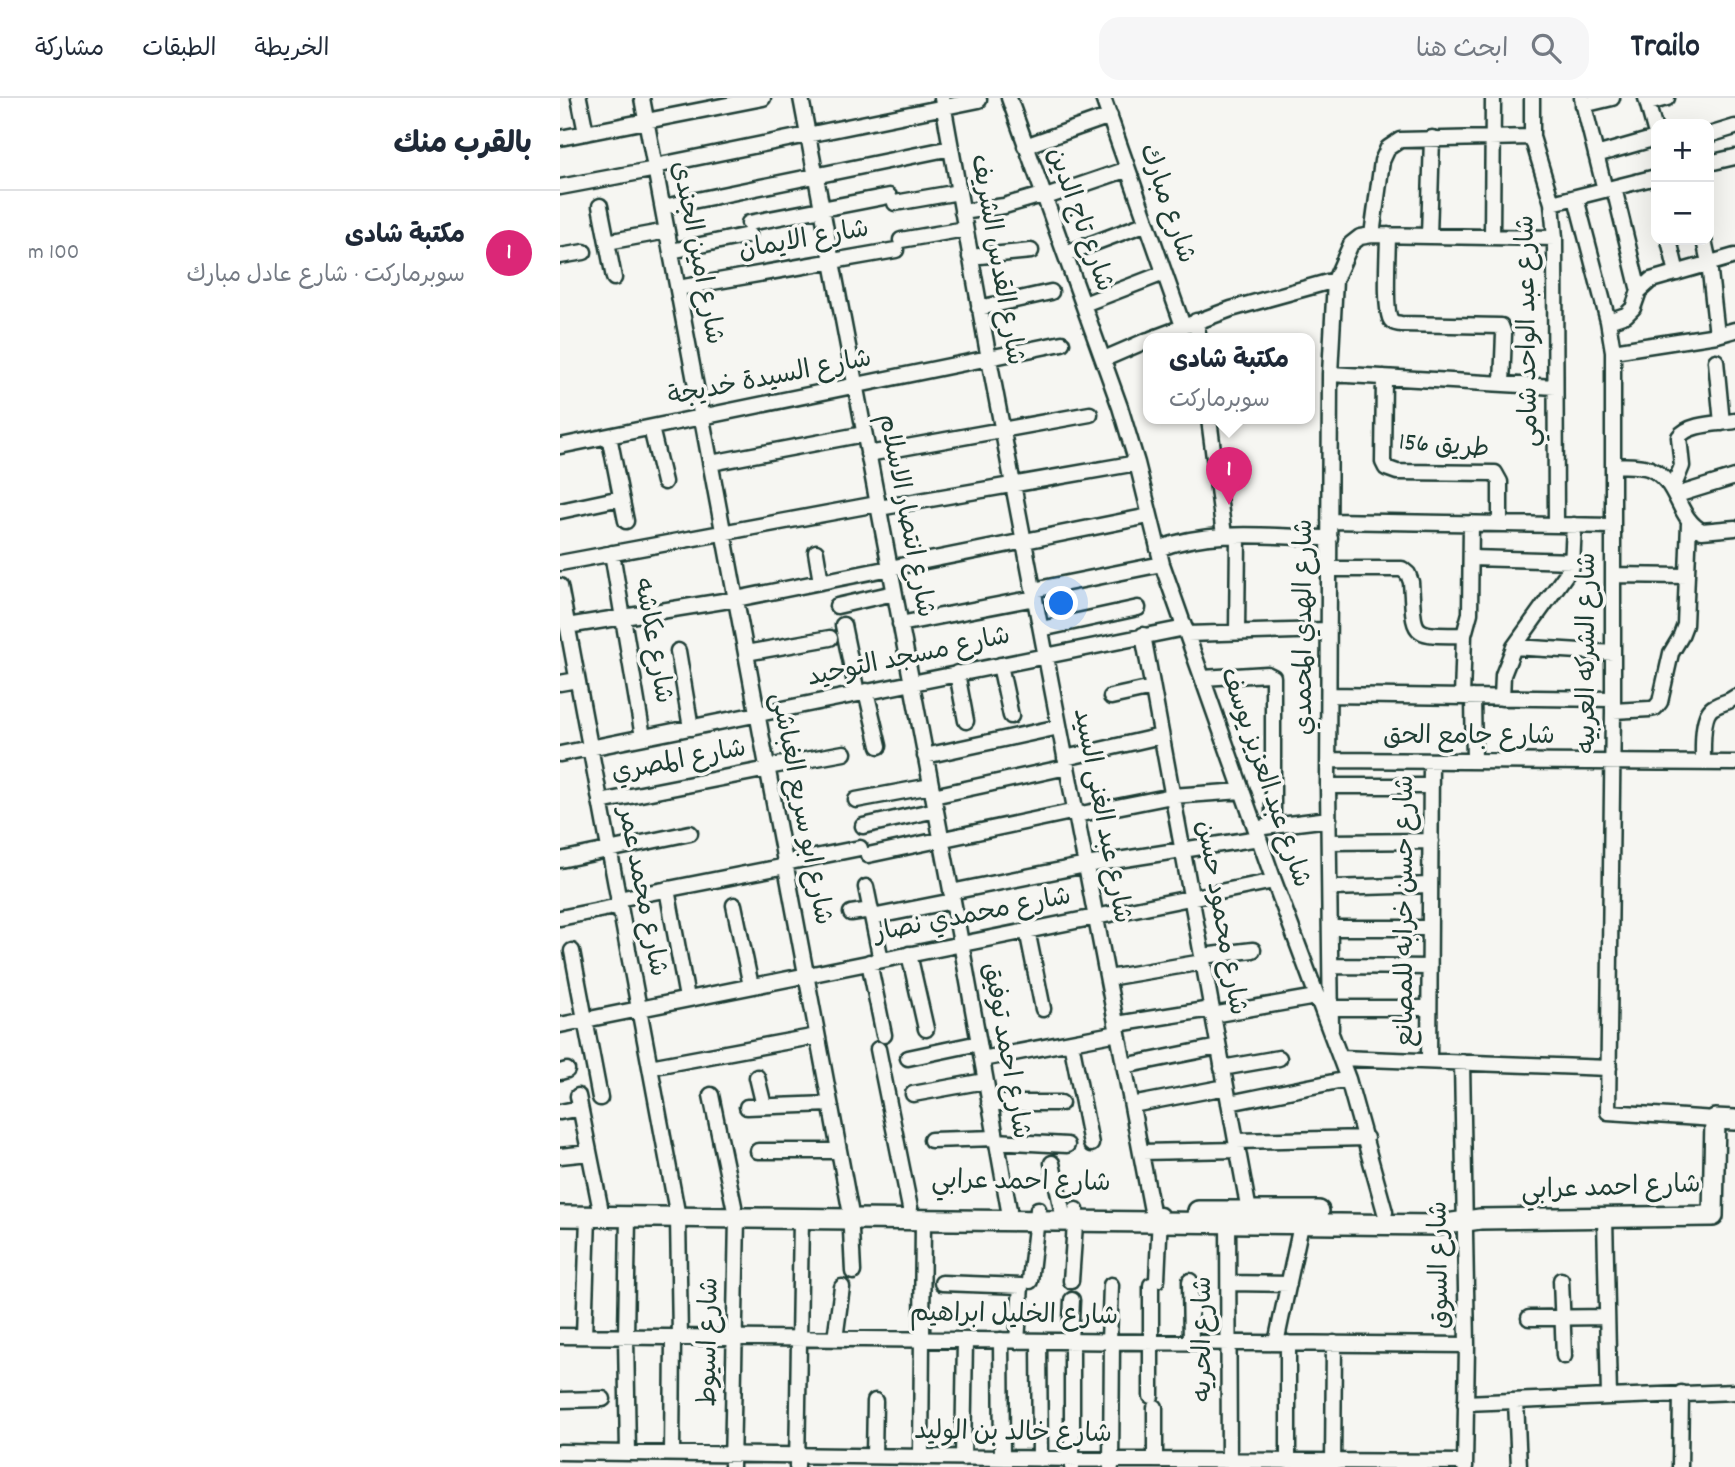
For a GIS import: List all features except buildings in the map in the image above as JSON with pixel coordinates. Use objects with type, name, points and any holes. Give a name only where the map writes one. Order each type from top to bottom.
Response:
[{"type":"street","points":[[579,98],[586,132]]},
{"type":"street","name":"شارع امين الجندى","points":[[642,98],[702,417]]},
{"type":"street","points":[[560,138],[763,98]]},
{"type":"street","name":"شارع انتصار الاسلام","points":[[801,98],[961,943]]},
{"type":"street","name":"شارع مبارك","points":[[1103,98],[1164,273],[1195,333]]},
{"type":"street","points":[[1492,237],[1493,98]]},
{"type":"street","name":"شارع عبد الواحد شامي","points":[[1532,98],[1532,138],[1552,204],[1555,238],[1556,525]]},
{"type":"street","points":[[1612,98],[1583,102],[1596,155],[1610,189],[1639,291]]},
{"type":"street","points":[[1652,119],[1647,100],[1667,98]]},
{"type":"street","name":"شارع تاج الدين","points":[[1012,99],[1043,197],[1104,359]]},
{"type":"street","points":[[560,187],[808,135],[942,103],[979,100]]},
{"type":"street","name":"شارع القدس الشريف","points":[[942,103],[1002,430]]},
{"type":"street","points":[[1025,146],[1110,116]]},
{"type":"street","points":[[1714,133],[1735,127]]},
{"type":"street","points":[[1532,138],[1432,138],[1400,141],[1388,148],[1382,161],[1372,234],[1555,238]]},
{"type":"street","points":[[1429,236],[1432,138]]},
{"type":"street","points":[[1596,155],[1651,138]]},
{"type":"street","points":[[663,207],[951,148]]},
{"type":"street","points":[[1714,162],[1734,159]]},
{"type":"street","points":[[962,212],[1043,197],[1128,169]]},
{"type":"street","points":[[1552,204],[1610,189],[1651,183]]},
{"type":"street","points":[[671,251],[822,209],[958,192]]},
{"type":"street","name":"شارع الشركه العربيه","points":[[1576,198],[1608,321],[1613,351],[1613,762],[1608,1112],[1715,1118]]},
{"type":"street","points":[[600,206],[614,278]]},
{"type":"street","points":[[1065,254],[1147,223]]},
{"type":"street","name":"شارع الايمان","points":[[678,288],[832,262],[965,229]]},
{"type":"street","points":[[607,242],[667,231]]},
{"type":"street","name":"شارع الهدي المحمدي","points":[[1331,1036],[1328,786],[1330,374],[1335,280],[1351,244],[1360,237],[1372,234]]},
{"type":"street","points":[[1388,235],[1387,312],[1393,323],[1501,326],[1504,334],[1502,384]]},
{"type":"street","points":[[1669,245],[1677,273]]},
{"type":"street","points":[[1705,245],[1717,335]]},
{"type":"street","points":[[970,257],[1031,251]]},
{"type":"street","points":[[560,256],[584,252]]},
{"type":"street","points":[[1608,321],[1626,315],[1633,308],[1639,291],[1651,280],[1735,256]]},
{"type":"street","points":[[1084,304],[1164,273]]},
{"type":"street","points":[[1166,333],[1265,299],[1335,280]]},
{"type":"street","points":[[979,308],[1051,292]]},
{"type":"street","points":[[1613,351],[1735,330]]},
{"type":"street","points":[[1104,359],[1143,342]]},
{"type":"street","name":"شارع السيدة خديجة","points":[[560,446],[1062,343]]},
{"type":"street","name":"شارع عبد العزيز يوسف","points":[[1104,359],[1137,463],[1162,564],[1274,881],[1348,1079],[1385,1212]]},
{"type":"street","points":[[1675,492],[1682,466],[1679,437],[1681,433],[1729,422],[1716,361]]},
{"type":"street","points":[[1330,374],[1555,387]]},
{"type":"street","name":"طريق 156","points":[[1384,377],[1386,468],[1396,472],[1495,473],[1500,482],[1500,524]]},
{"type":"street","points":[[868,454],[1090,414]]},
{"type":"street","name":"شارع ابو سريع الغباشى","points":[[702,417],[850,1214],[853,1272]]},
{"type":"street","points":[[1210,424],[1231,536],[1237,632]]},
{"type":"street","points":[[651,428],[664,482]]},
{"type":"street","name":"شارع عبد الغنى السيد","points":[[1002,430],[1141,1153],[1157,1215],[1151,1342],[1151,1463]]},
{"type":"street","points":[[710,463],[864,434]]},
{"type":"street","points":[[609,436],[626,522]]},
{"type":"street","points":[[560,563],[723,532],[1137,463]]},
{"type":"street","points":[[1329,695],[1502,698],[1655,708],[1660,702],[1671,653],[1685,625],[1689,523],[1675,492],[1665,480],[1646,467],[1614,465]]},
{"type":"street","points":[[1675,492],[1735,477]]},
{"type":"street","points":[[560,511],[621,498]]},
{"type":"street","points":[[565,629],[736,599],[1149,516]]},
{"type":"street","points":[[1329,521],[1613,526]]},
{"type":"street","points":[[1471,523],[1470,612],[1464,635],[1474,761]]},
{"type":"street","points":[[1689,523],[1702,531],[1735,528]]},
{"type":"street","points":[[1502,698],[1503,675],[1514,647],[1569,573],[1573,561],[1574,525]]},
{"type":"street","points":[[1158,549],[1179,541],[1231,536],[1329,538]]},
{"type":"street","points":[[816,552],[821,582]]},
{"type":"street","name":"شارع عكاشه","points":[[612,553],[643,737]]},
{"type":"street","points":[[1471,558],[1573,561]]},
{"type":"street","points":[[900,624],[1162,564]]},
{"type":"street","points":[[1330,569],[1402,569],[1411,582],[1416,628],[1422,634],[1430,636],[1464,635]]},
{"type":"street","points":[[1613,575],[1687,576]]},
{"type":"street","name":"شارع محمد عمر","points":[[560,586],[565,629],[577,680],[677,1212],[680,1458]]},
{"type":"street","points":[[836,606],[894,593]]},
{"type":"street","points":[[1041,629],[1138,608]]},
{"type":"street","points":[[843,625],[879,746]]},
{"type":"street","name":"شارع مسجد التوحيد","points":[[560,754],[1143,635],[1186,631],[1328,631]]},
{"type":"street","name":"شارع محمود حسن","points":[[1143,635],[1249,1211]]},
{"type":"street","points":[[746,653],[830,638]]},
{"type":"street","points":[[1514,647],[1613,653]]},
{"type":"street","points":[[678,652],[691,727]]},
{"type":"street","points":[[1000,664],[1011,716]]},
{"type":"street","points":[[957,673],[966,721]]},
{"type":"street","points":[[1203,678],[1267,674],[1273,677],[1273,826]]},
{"type":"street","points":[[560,683],[577,680]]},
{"type":"street","points":[[1111,697],[1152,688]]},
{"type":"street","points":[[1703,763],[1705,718],[1709,710],[1716,705],[1728,703],[1735,697]]},
{"type":"street","points":[[925,756],[1059,727]]},
{"type":"street","points":[[863,826],[933,798],[1161,736]]},
{"type":"street","name":"شارع المصري","points":[[600,802],[844,753]]},
{"type":"street","name":"شارع جامع الحق","points":[[1329,760],[1735,763]]},
{"type":"street","name":"شارع حسن خرابه للمصانع","points":[[1429,1061],[1431,761]]},
{"type":"street","points":[[1328,786],[1431,786]]},
{"type":"street","points":[[560,918],[667,890],[785,865],[941,841],[1172,796],[1242,791]]},
{"type":"street","points":[[856,800],[933,798]]},
{"type":"street","points":[[851,913],[871,914],[1086,864],[1257,833],[1273,826],[1329,819]]},
{"type":"street","points":[[560,860],[690,833]]},
{"type":"street","points":[[1329,842],[1431,841]]},
{"type":"street","name":"شارع محمدي نصار","points":[[560,1024],[1274,881]]},
{"type":"street","points":[[1331,888],[1430,885]]},
{"type":"street","points":[[866,887],[884,1035]]},
{"type":"street","points":[[667,890],[687,998]]},
{"type":"street","points":[[734,905],[751,986]]},
{"type":"street","points":[[1331,928],[1430,928]]},
{"type":"street","points":[[1027,930],[1043,1009]]},
{"type":"street","name":"شارع احمد توفيق","points":[[961,943],[1009,1210]]},
{"type":"street","points":[[1108,978],[1253,950]]},
{"type":"street","points":[[572,951],[600,1098]]},
{"type":"street","points":[[909,954],[926,1029]]},
{"type":"street","points":[[1332,966],[1430,967]]},
{"type":"street","points":[[982,1059],[1072,1042],[1117,1028],[1316,997]]},
{"type":"street","points":[[1332,1007],[1429,1008]]},
{"type":"street","points":[[650,1068],[817,1036]]},
{"type":"street","points":[[1072,1042],[1091,1144]]},
{"type":"street","points":[[908,1058],[979,1043]]},
{"type":"street","points":[[1124,1066],[1218,1047]]},
{"type":"street","points":[[877,1049],[917,1214],[922,1340],[921,1457]]},
{"type":"street","points":[[1222,1068],[1279,1058]]},
{"type":"street","points":[[1340,1058],[1609,1068]]},
{"type":"street","name":"شارع السوق","points":[[1462,1062],[1470,1218],[1465,1464]]},
{"type":"street","points":[[757,1077],[764,1106]]},
{"type":"street","points":[[1229,1103],[1348,1079]]},
{"type":"street","points":[[913,1094],[985,1080]]},
{"type":"street","points":[[1132,1105],[1226,1087]]},
{"type":"street","name":"شارع اسيوط","points":[[711,1095],[735,1212],[732,1461]]},
{"type":"street","points":[[560,1112],[579,1102],[589,1153],[594,1211],[584,1336]]},
{"type":"street","points":[[989,1103],[1061,1103]]},
{"type":"street","points":[[747,1107],[830,1104]]},
{"type":"street","points":[[1715,1118],[1735,1120]]},
{"type":"street","name":"شارع احمد عرابي","points":[[1228,1218],[1249,1211],[1385,1212],[1470,1218],[1713,1216],[1715,1118]]},
{"type":"street","points":[[1141,1153],[1366,1138]]},
{"type":"street","points":[[931,1140],[996,1140],[1067,1145]]},
{"type":"street","points":[[758,1151],[839,1152]]},
{"type":"street","points":[[560,1156],[589,1153]]},
{"type":"street","points":[[1052,1163],[1071,1214],[1070,1281]]},
{"type":"street","name":"شارع احمد عرابي","points":[[560,1205],[628,1217],[677,1212]]},
{"type":"street","name":"شارع احمد عرابي","points":[[917,1214],[1009,1210],[1037,1216]]},
{"type":"street","name":"شارع احمد عرابي","points":[[560,1216],[594,1211],[1037,1216],[1071,1214],[1228,1218],[1301,1224],[1439,1225],[1470,1218]]},
{"type":"street","name":"شارع احمد عرابي","points":[[735,1212],[801,1219],[850,1214]]},
{"type":"street","points":[[1030,1281],[1037,1216]]},
{"type":"street","points":[[628,1217],[628,1453]]},
{"type":"street","name":"شارع الحريه","points":[[1228,1218],[1229,1464]]},
{"type":"street","points":[[1605,1218],[1609,1397]]},
{"type":"street","points":[[797,1461],[801,1219]]},
{"type":"street","points":[[1288,1462],[1282,1343],[1289,1284],[1301,1224]]},
{"type":"street","points":[[1561,1280],[1564,1356]]},
{"type":"street","points":[[1190,1281],[1191,1342]]},
{"type":"street","points":[[942,1283],[1021,1286],[1017,1340]]},
{"type":"street","points":[[1229,1283],[1289,1284]]},
{"type":"street","points":[[1111,1285],[1111,1463]]},
{"type":"street","points":[[835,1339],[842,1287]]},
{"type":"street","points":[[1072,1300],[1072,1463]]},
{"type":"street","points":[[1530,1318],[1607,1317]]},
{"type":"street","name":"شارع الخليل ابراهيم","points":[[560,1336],[1467,1345]]},
{"type":"street","points":[[963,1458],[965,1340]]},
{"type":"street","points":[[998,1461],[1001,1340]]},
{"type":"street","points":[[1039,1340],[1040,1459]]},
{"type":"street","points":[[1333,1464],[1334,1343]]},
{"type":"street","points":[[1465,1403],[1735,1392]]},
{"type":"street","points":[[1680,1467],[1681,1394]]},
{"type":"street","points":[[560,1399],[603,1399]]},
{"type":"street","points":[[874,1456],[875,1401]]},
{"type":"street","points":[[1516,1401],[1519,1467]]},
{"type":"street","name":"شارع خالد بن الوليد","points":[[560,1452],[628,1453],[646,1460],[680,1458],[848,1462],[874,1456],[901,1462],[921,1457],[947,1462],[963,1458],[998,1461],[1040,1459],[1072,1463],[1465,1464]]},
{"type":"place","name":"مكتبة شادى","points":[[1229,505]]}]
